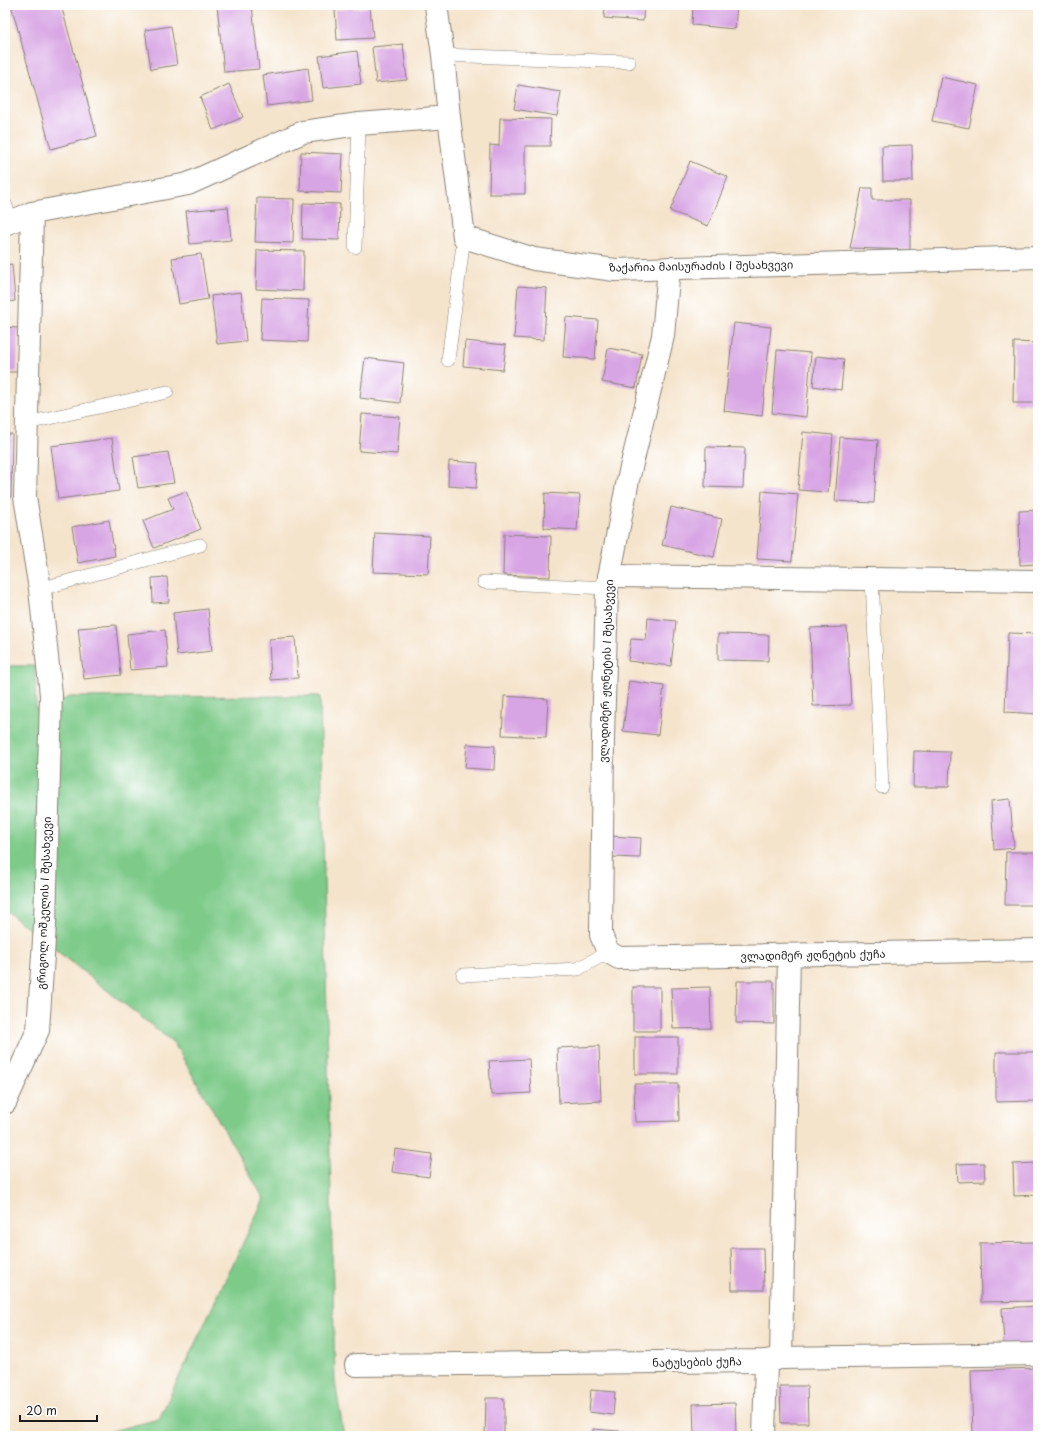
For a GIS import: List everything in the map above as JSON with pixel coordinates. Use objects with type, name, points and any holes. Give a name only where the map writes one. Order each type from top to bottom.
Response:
[{"type":"street","points":[[436,5],[464,237]]},
{"type":"street","points":[[7,216],[32,213],[188,184],[303,132],[359,124],[449,117]]},
{"type":"street","name":"გრიგოლ ოშკელის I შესახვევი","points":[[5,1103],[38,1030],[45,925],[51,695],[40,589],[25,498],[32,213]]},
{"type":"street","name":"ზაქარია მაისურაძის I შესახვევი","points":[[464,237],[534,259],[616,270],[1038,257]]},
{"type":"street","name":"ვლადიმერ ჟღნეტის I შესახვევი","points":[[605,944],[603,737],[608,582],[628,480],[663,336],[669,268]]},
{"type":"street","points":[[608,582],[872,579],[1038,581]]},
{"type":"street","name":"ვლადიმერ ჟღნეტის ქუჩა","points":[[605,944],[619,958],[1038,950]]},
{"type":"street","points":[[764,1436],[773,1360],[789,955]]},
{"type":"street","name":"ნატუსების ქუჩა","points":[[356,1365],[773,1360],[1038,1354]]},
{"type":"lane","points":[[443,55],[629,62]]},
{"type":"lane","points":[[355,247],[359,124]]},
{"type":"lane","points":[[448,360],[464,237]]},
{"type":"lane","points":[[27,423],[167,392]]},
{"type":"lane","points":[[40,589],[200,545]]},
{"type":"lane","points":[[872,579],[882,787]]},
{"type":"lane","points":[[484,582],[608,582]]},
{"type":"lane","points":[[463,975],[578,969],[605,944]]},
{"type":"green space","points":[[5,666],[35,666],[36,710],[70,697],[320,696],[335,1382],[344,1436],[92,1436],[159,1419],[264,1199],[174,1043],[5,910]]},
{"type":"building","points":[[11,5],[61,5],[97,136],[51,149]]},
{"type":"building","points":[[217,5],[252,5],[259,69],[224,72]]},
{"type":"building","points":[[605,5],[644,5],[643,21],[604,18]]},
{"type":"building","points":[[693,5],[737,5],[735,29],[692,25]]},
{"type":"building","points":[[370,7],[373,38],[337,40],[335,10]]},
{"type":"building","points":[[171,26],[177,65],[151,69],[145,30]]},
{"type":"building","points":[[403,44],[407,80],[376,83],[372,47]]},
{"type":"building","points":[[357,51],[361,84],[323,88],[319,56]]},
{"type":"building","points":[[308,68],[312,100],[267,106],[263,75]]},
{"type":"building","points":[[941,77],[978,85],[969,128],[932,121]]},
{"type":"building","points":[[229,84],[243,117],[213,130],[200,97]]},
{"type":"building","points":[[518,85],[561,92],[557,116],[514,109]]},
{"type":"building","points":[[500,118],[551,119],[550,146],[525,146],[525,194],[489,194],[490,145],[499,146]]},
{"type":"building","points":[[912,145],[913,181],[883,181],[882,146]]},
{"type":"building","points":[[301,152],[343,154],[341,193],[300,191]]},
{"type":"building","points":[[690,161],[728,177],[708,226],[670,211]]},
{"type":"building","points":[[862,188],[872,188],[872,200],[910,200],[910,250],[850,248]]},
{"type":"building","points":[[257,198],[294,199],[293,243],[255,242]]},
{"type":"building","points":[[303,203],[340,204],[339,240],[302,239]]},
{"type":"building","points":[[228,207],[231,240],[190,244],[186,211]]},
{"type":"building","points":[[257,250],[304,251],[303,291],[256,289]]},
{"type":"building","points":[[201,254],[208,299],[179,304],[172,258]]},
{"type":"building","points":[[12,264],[15,301],[5,302],[5,265]]},
{"type":"building","points":[[518,286],[547,288],[544,340],[514,338]]},
{"type":"building","points":[[241,292],[246,341],[217,344],[211,296]]},
{"type":"building","points":[[262,298],[309,300],[307,342],[260,340]]},
{"type":"building","points":[[566,317],[598,320],[595,359],[563,357]]},
{"type":"building","points":[[734,323],[771,327],[762,416],[724,411]]},
{"type":"building","points":[[5,327],[18,328],[17,372],[5,372]]},
{"type":"building","points":[[465,341],[506,345],[503,370],[463,366]]},
{"type":"building","points":[[1014,342],[1038,343],[1038,403],[1013,403]]},
{"type":"building","points":[[608,348],[642,354],[636,388],[602,382]]},
{"type":"building","points":[[777,350],[811,353],[806,417],[772,413]]},
{"type":"building","points":[[816,356],[844,359],[841,390],[813,386]]},
{"type":"building","points":[[365,358],[404,363],[400,403],[360,398]]},
{"type":"building","points":[[362,414],[400,417],[397,454],[359,451]]},
{"type":"building","points":[[803,432],[833,435],[828,492],[798,490]]},
{"type":"building","points":[[5,434],[12,434],[11,498],[5,498]]},
{"type":"building","points":[[840,437],[878,440],[874,503],[835,501]]},
{"type":"building","points":[[112,438],[119,491],[58,499],[51,446]]},
{"type":"building","points":[[706,447],[745,448],[743,488],[705,487]]},
{"type":"building","points":[[168,452],[174,483],[138,488],[133,457]]},
{"type":"building","points":[[449,461],[478,463],[476,488],[448,486]]},
{"type":"building","points":[[186,491],[201,529],[154,548],[143,521],[173,509],[168,498]]},
{"type":"building","points":[[762,491],[798,494],[792,561],[757,559]]},
{"type":"building","points":[[545,493],[580,495],[577,530],[544,528]]},
{"type":"building","points":[[671,507],[722,519],[714,557],[662,545]]},
{"type":"building","points":[[1038,510],[1038,564],[1020,565],[1019,511]]},
{"type":"building","points":[[109,520],[115,556],[78,563],[72,527]]},
{"type":"building","points":[[375,533],[430,536],[428,574],[373,572]]},
{"type":"building","points":[[504,534],[551,536],[550,577],[503,575]]},
{"type":"building","points":[[167,577],[169,602],[153,603],[152,578]]},
{"type":"building","points":[[208,609],[212,651],[177,655],[173,613]]},
{"type":"building","points":[[648,618],[676,621],[671,666],[628,661],[631,639],[646,640]]},
{"type":"building","points":[[116,625],[121,675],[84,679],[78,628]]},
{"type":"building","points":[[847,627],[851,705],[813,706],[810,628]]},
{"type":"building","points":[[165,630],[168,667],[130,670],[127,634]]},
{"type":"building","points":[[1008,633],[1038,634],[1038,714],[1005,712]]},
{"type":"building","points":[[718,634],[769,635],[768,661],[718,660]]},
{"type":"building","points":[[295,637],[298,678],[271,680],[269,639]]},
{"type":"building","points":[[629,681],[664,686],[658,735],[623,731]]},
{"type":"building","points":[[504,696],[548,699],[546,737],[502,735]]},
{"type":"building","points":[[467,744],[495,746],[494,770],[465,768]]},
{"type":"building","points":[[914,751],[950,752],[949,787],[913,787]]},
{"type":"building","points":[[1010,799],[1014,848],[994,850],[991,801]]},
{"type":"building","points":[[611,836],[641,838],[640,858],[611,857]]},
{"type":"building","points":[[1006,852],[1038,852],[1038,905],[1005,905]]},
{"type":"building","points":[[737,981],[774,981],[774,1024],[736,1023]]},
{"type":"building","points":[[633,987],[660,987],[660,1031],[633,1031]]},
{"type":"building","points":[[710,987],[711,1028],[673,1029],[671,988]]},
{"type":"building","points":[[635,1037],[678,1037],[678,1074],[635,1074]]},
{"type":"building","points":[[599,1046],[601,1101],[559,1103],[557,1048]]},
{"type":"building","points":[[996,1052],[1038,1052],[1038,1101],[996,1102]]},
{"type":"building","points":[[529,1059],[531,1093],[491,1095],[489,1061]]},
{"type":"building","points":[[634,1084],[678,1084],[679,1121],[635,1122]]},
{"type":"building","points":[[395,1149],[432,1154],[429,1177],[392,1172]]},
{"type":"building","points":[[984,1163],[985,1181],[958,1182],[957,1164]]},
{"type":"building","points":[[1038,1163],[1038,1195],[1014,1196],[1013,1164]]},
{"type":"building","points":[[1038,1242],[1038,1301],[981,1302],[980,1243]]},
{"type":"building","points":[[731,1248],[763,1248],[764,1290],[732,1290]]},
{"type":"building","points":[[1038,1306],[1038,1346],[1004,1347],[1002,1308]]},
{"type":"building","points":[[1038,1368],[1038,1436],[973,1436],[971,1370]]},
{"type":"building","points":[[780,1386],[807,1386],[808,1423],[781,1423]]},
{"type":"building","points":[[591,1390],[615,1392],[613,1415],[589,1412]]},
{"type":"building","points":[[486,1398],[504,1398],[504,1436],[485,1436]]},
{"type":"building","points":[[735,1403],[736,1436],[694,1436],[693,1404]]},
{"type":"building","points":[[593,1429],[631,1432],[631,1436],[593,1436]]},
{"type":"building","points":[[392,1434],[426,1434],[426,1436],[392,1436]]}]
